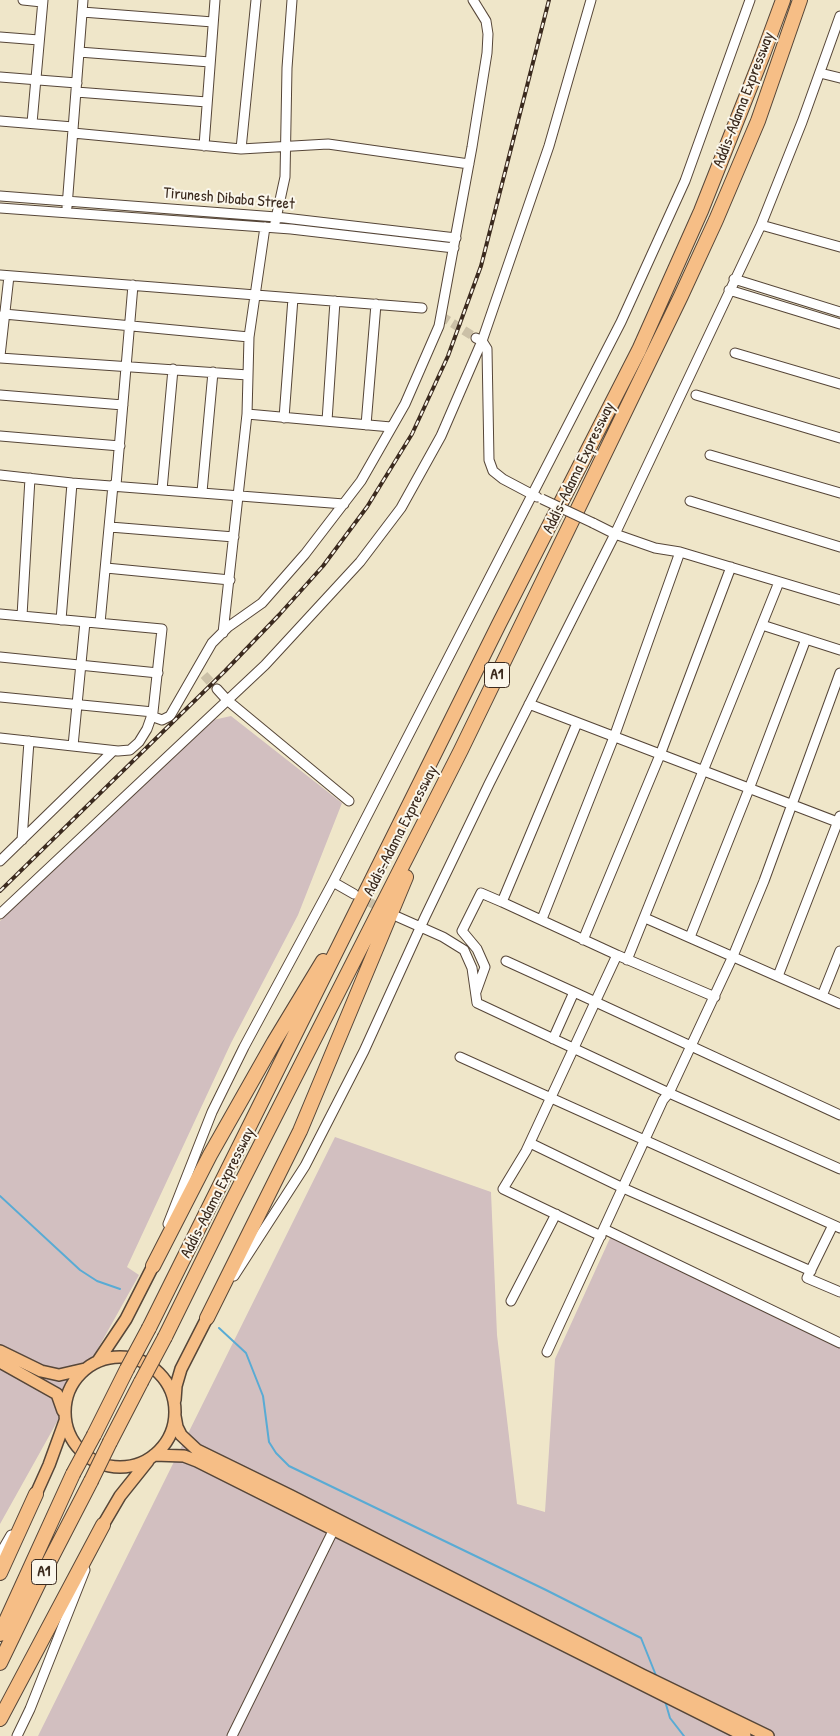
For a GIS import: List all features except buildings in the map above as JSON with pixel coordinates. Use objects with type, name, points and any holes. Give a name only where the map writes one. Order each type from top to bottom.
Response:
[{"type":"highway","name":"Addis-Adama Expressway","points":[[0,1634],[73,1474],[149,1328],[499,624],[639,350],[701,211],[783,0]]},
{"type":"highway","name":"Addis-Adama Expressway","points":[[0,1663],[44,1572],[439,795],[677,305],[758,121],[800,0]]},
{"type":"highway","points":[[207,1318],[300,1131],[439,795]]},
{"type":"highway","points":[[153,1266],[210,1155],[269,1051],[371,884]]},
{"type":"highway","points":[[0,1573],[36,1494]]},
{"type":"highway","points":[[0,1720],[103,1525]]},
{"type":"main road","points":[[98,1361],[126,1319],[153,1266]]},
{"type":"main road","points":[[207,1318],[181,1369],[174,1402],[177,1427],[181,1435],[197,1450],[768,1736]]},
{"type":"main road","points":[[1,1356],[41,1372],[59,1375],[85,1369]]},
{"type":"main road","points":[[1,1356],[57,1394],[70,1436],[79,1449],[91,1460],[106,1466],[122,1468],[137,1465],[153,1456],[171,1454],[190,1458],[745,1736]]},
{"type":"main road","points":[[36,1494],[49,1465],[65,1418],[66,1397],[70,1387],[85,1369],[98,1361],[113,1356],[128,1356],[143,1361],[156,1369],[166,1381],[174,1402]]},
{"type":"main road","points":[[103,1525],[120,1496],[169,1437],[175,1416]]},
{"type":"street","points":[[23,0],[43,1],[32,123]]},
{"type":"street","points":[[67,213],[83,0]]},
{"type":"street","points":[[204,146],[215,0]]},
{"type":"street","points":[[241,149],[256,0]]},
{"type":"street","points":[[223,633],[247,414],[250,337],[255,294],[270,228],[276,217],[285,177],[287,68],[292,0]]},
{"type":"street","points":[[0,697],[152,714],[162,720],[170,716],[201,672],[209,648],[228,627],[262,604],[305,554],[361,481],[405,404],[439,326],[456,238],[487,53],[488,34],[486,21],[473,0]]},
{"type":"street","points":[[0,914],[265,664],[360,562],[402,508],[441,436],[479,339],[549,146],[591,0]]},
{"type":"street","points":[[153,1266],[212,1112],[244,1047],[332,882],[621,322],[685,181],[750,0]]},
{"type":"street","points":[[82,12],[213,22]]},
{"type":"street","points":[[207,1318],[305,1166],[364,1051],[420,928],[529,704],[615,534],[761,225],[802,122],[840,16]]},
{"type":"street","points":[[0,37],[39,40]]},
{"type":"street","points":[[79,52],[210,62]]},
{"type":"street","points":[[820,73],[840,78]]},
{"type":"street","points":[[0,77],[207,102]]},
{"type":"street","points":[[0,122],[32,123],[73,130],[241,149],[328,144],[469,164]]},
{"type":"street","name":"Tirunesh Dibaba Street","points":[[0,196],[276,217],[456,238]]},
{"type":"street","name":"Tirunesh Dibaba Street","points":[[0,208],[270,228],[454,248]]},
{"type":"street","points":[[761,225],[840,247]]},
{"type":"street","points":[[248,375],[126,368],[0,357],[4,314],[4,276],[422,308]]},
{"type":"street","points":[[734,279],[840,312]]},
{"type":"street","points":[[100,623],[120,446],[133,286]]},
{"type":"street","points":[[729,290],[840,324]]},
{"type":"street","points":[[284,418],[293,298]]},
{"type":"street","points":[[327,422],[335,301]]},
{"type":"street","points":[[366,425],[376,304]]},
{"type":"street","points":[[4,314],[250,337]]},
{"type":"street","points":[[479,339],[487,349],[490,460],[493,471],[502,479],[615,534],[655,548],[680,552],[840,600]]},
{"type":"street","points":[[735,353],[840,384]]},
{"type":"street","points":[[162,490],[172,370]]},
{"type":"street","points":[[202,492],[213,372]]},
{"type":"street","points":[[0,395],[123,405]]},
{"type":"street","points":[[696,395],[840,438]]},
{"type":"street","points":[[247,414],[392,427]]},
{"type":"street","points":[[0,436],[120,446]]},
{"type":"street","points":[[710,455],[840,493]]},
{"type":"street","points":[[0,475],[344,504]]},
{"type":"street","points":[[22,616],[30,478]]},
{"type":"street","points":[[61,620],[72,482]]},
{"type":"street","points":[[690,501],[840,547]]},
{"type":"street","points":[[110,527],[234,536]]},
{"type":"street","points":[[542,919],[614,737],[680,552]]},
{"type":"street","points":[[106,568],[230,580]]},
{"type":"street","points":[[583,940],[660,754],[731,568]]},
{"type":"street","points":[[627,960],[779,582]]},
{"type":"street","points":[[0,614],[162,629],[152,714],[147,729],[130,750],[113,751],[0,738]]},
{"type":"street","points":[[73,746],[85,622]]},
{"type":"street","points":[[762,625],[840,650]]},
{"type":"street","points":[[690,937],[750,788],[806,639]]},
{"type":"street","points":[[0,657],[158,673]]},
{"type":"street","points":[[547,1352],[663,1100],[669,1094],[693,1045],[733,956],[764,881],[840,673]]},
{"type":"street","points":[[217,689],[227,700],[349,801]]},
{"type":"street","points":[[529,704],[792,805],[839,820],[778,976]]},
{"type":"street","points":[[502,902],[577,723]]},
{"type":"street","points":[[22,840],[29,741]]},
{"type":"street","points":[[0,861],[113,751]]},
{"type":"street","points":[[332,882],[354,894]]},
{"type":"street","points":[[476,994],[485,967],[477,949],[462,931],[481,893],[542,919],[627,960],[715,997]]},
{"type":"street","points":[[398,916],[464,950],[472,968],[477,1003],[669,1094],[840,1169]]},
{"type":"street","points":[[645,918],[840,1004]]},
{"type":"street","points":[[822,996],[840,951]]},
{"type":"street","points":[[618,955],[530,1144],[503,1189],[556,1214],[602,1232],[840,1343]]},
{"type":"street","points":[[506,961],[693,1045],[840,1115]]},
{"type":"street","points":[[553,1039],[574,992]]},
{"type":"street","points":[[460,1057],[836,1227],[807,1278],[840,1292]]},
{"type":"street","points":[[530,1144],[623,1188],[811,1271]]},
{"type":"street","points":[[511,1301],[556,1214]]},
{"type":"street","points":[[0,1554],[36,1494]]},
{"type":"street","points":[[17,1736],[103,1525]]},
{"type":"street","points":[[232,1736],[334,1529]]},
{"type":"shaded area","points":[[231,716],[342,803],[298,915],[231,1043],[127,1267],[139,1275],[0,1524],[0,921],[190,735],[213,720]]},
{"type":"shaded area","points":[[335,1137],[491,1192],[497,1335],[517,1504],[545,1512],[555,1359],[611,1236],[840,1348],[840,1736],[38,1736]]},
{"type":"waterway","points":[[0,1196],[80,1270],[97,1281],[120,1289]]},
{"type":"waterway","points":[[219,1328],[246,1353],[263,1396],[269,1442],[276,1453],[289,1466],[641,1638],[657,1678]]},
{"type":"waterway","points":[[665,1701],[670,1718],[684,1736]]},
{"type":"tunnel","points":[[441,316],[476,338]]},
{"type":"tunnel","points":[[204,675],[217,689]]},
{"type":"tunnel","points":[[358,896],[384,910]]},
{"type":"railway","points":[[0,891],[225,671],[279,615],[323,566],[367,507],[412,434],[448,356],[481,266],[549,0]]}]
